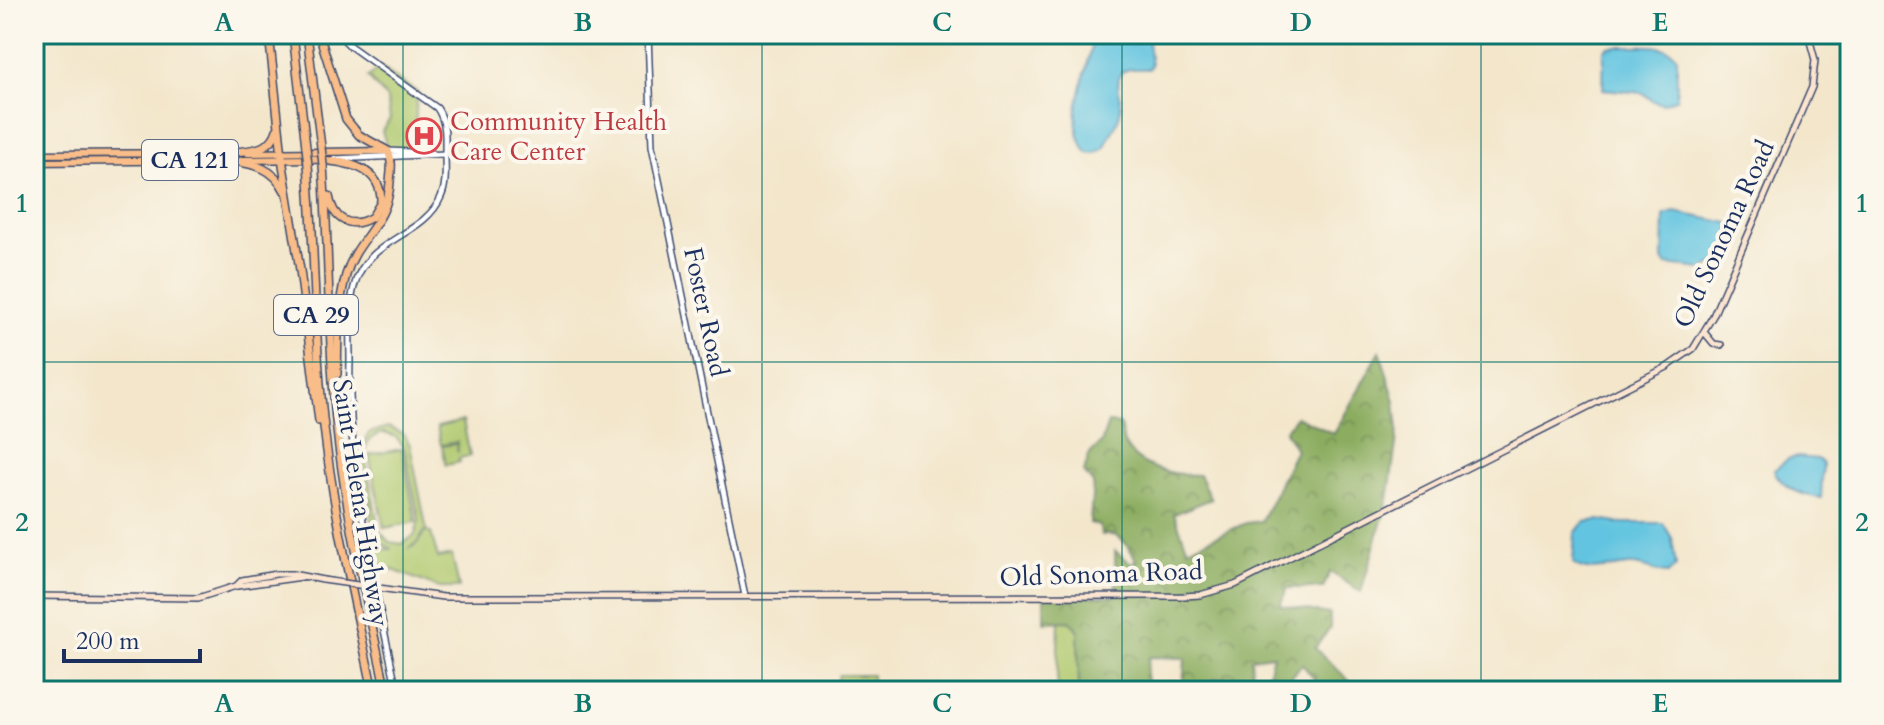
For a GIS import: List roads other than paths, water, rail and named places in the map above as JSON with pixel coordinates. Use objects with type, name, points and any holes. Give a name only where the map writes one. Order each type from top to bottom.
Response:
[{"type":"highway","points":[[269,34],[282,156],[315,396],[329,465]]},
{"type":"highway","name":"Saint Helena Highway","points":[[293,34],[306,147],[311,162],[320,386],[329,465],[373,691]]},
{"type":"highway","name":"Saint Helena Highway","points":[[307,34],[323,165],[336,412],[350,519],[386,691]]},
{"type":"highway","points":[[319,34],[346,119],[359,135],[390,154],[389,202],[351,261],[344,285],[336,412]]},
{"type":"highway","name":"CA 121","points":[[227,156],[270,144],[275,138],[278,119]]},
{"type":"highway","points":[[227,156],[265,169],[277,177],[290,206]]},
{"type":"highway","name":"CA 121","points":[[311,162],[351,163],[369,173],[380,188],[382,197],[379,209],[372,217],[354,224],[339,218],[330,203],[323,165]]},
{"type":"main road","name":"Old Sonoma Road","points":[[34,596],[198,598],[236,586],[242,580],[276,574],[443,597],[1184,596],[1235,585],[1667,367],[1693,349],[1756,222],[1812,87],[1815,60],[1808,34]]},
{"type":"main road","name":"CA 121","points":[[34,154],[282,156],[311,162]]},
{"type":"main road","points":[[282,156],[390,154]]},
{"type":"main road","name":"CA 121","points":[[34,162],[227,156]]},
{"type":"main road","points":[[1704,332],[1711,342],[1721,345]]},
{"type":"street","points":[[338,34],[437,108],[444,124],[445,185],[438,203],[424,218],[370,257],[357,277],[352,304],[349,376],[354,464],[397,691]]},
{"type":"street","name":"Foster Road","points":[[648,34],[652,146],[745,596]]},
{"type":"street","points":[[311,162],[390,154],[445,154]]},
{"type":"water","points":[[1093,34],[1147,34],[1151,65],[1149,69],[1121,72],[1118,81],[1119,117],[1104,149],[1094,154],[1087,153],[1077,124],[1077,109]]},
{"type":"water","points":[[1607,47],[1659,47],[1673,52],[1677,57],[1677,98],[1663,104],[1643,93],[1603,89],[1604,51]]},
{"type":"water","points":[[1674,212],[1732,226],[1720,262],[1702,269],[1666,265],[1663,260],[1664,215]]},
{"type":"water","points":[[1796,457],[1818,459],[1823,464],[1821,498],[1793,490],[1778,477],[1774,470]]},
{"type":"water","points":[[1584,522],[1663,523],[1672,538],[1676,566],[1668,573],[1635,565],[1593,570],[1579,567],[1573,563],[1575,533]]},
{"type":"place","name":"Community Health Care Center","points":[[424,136]]}]
